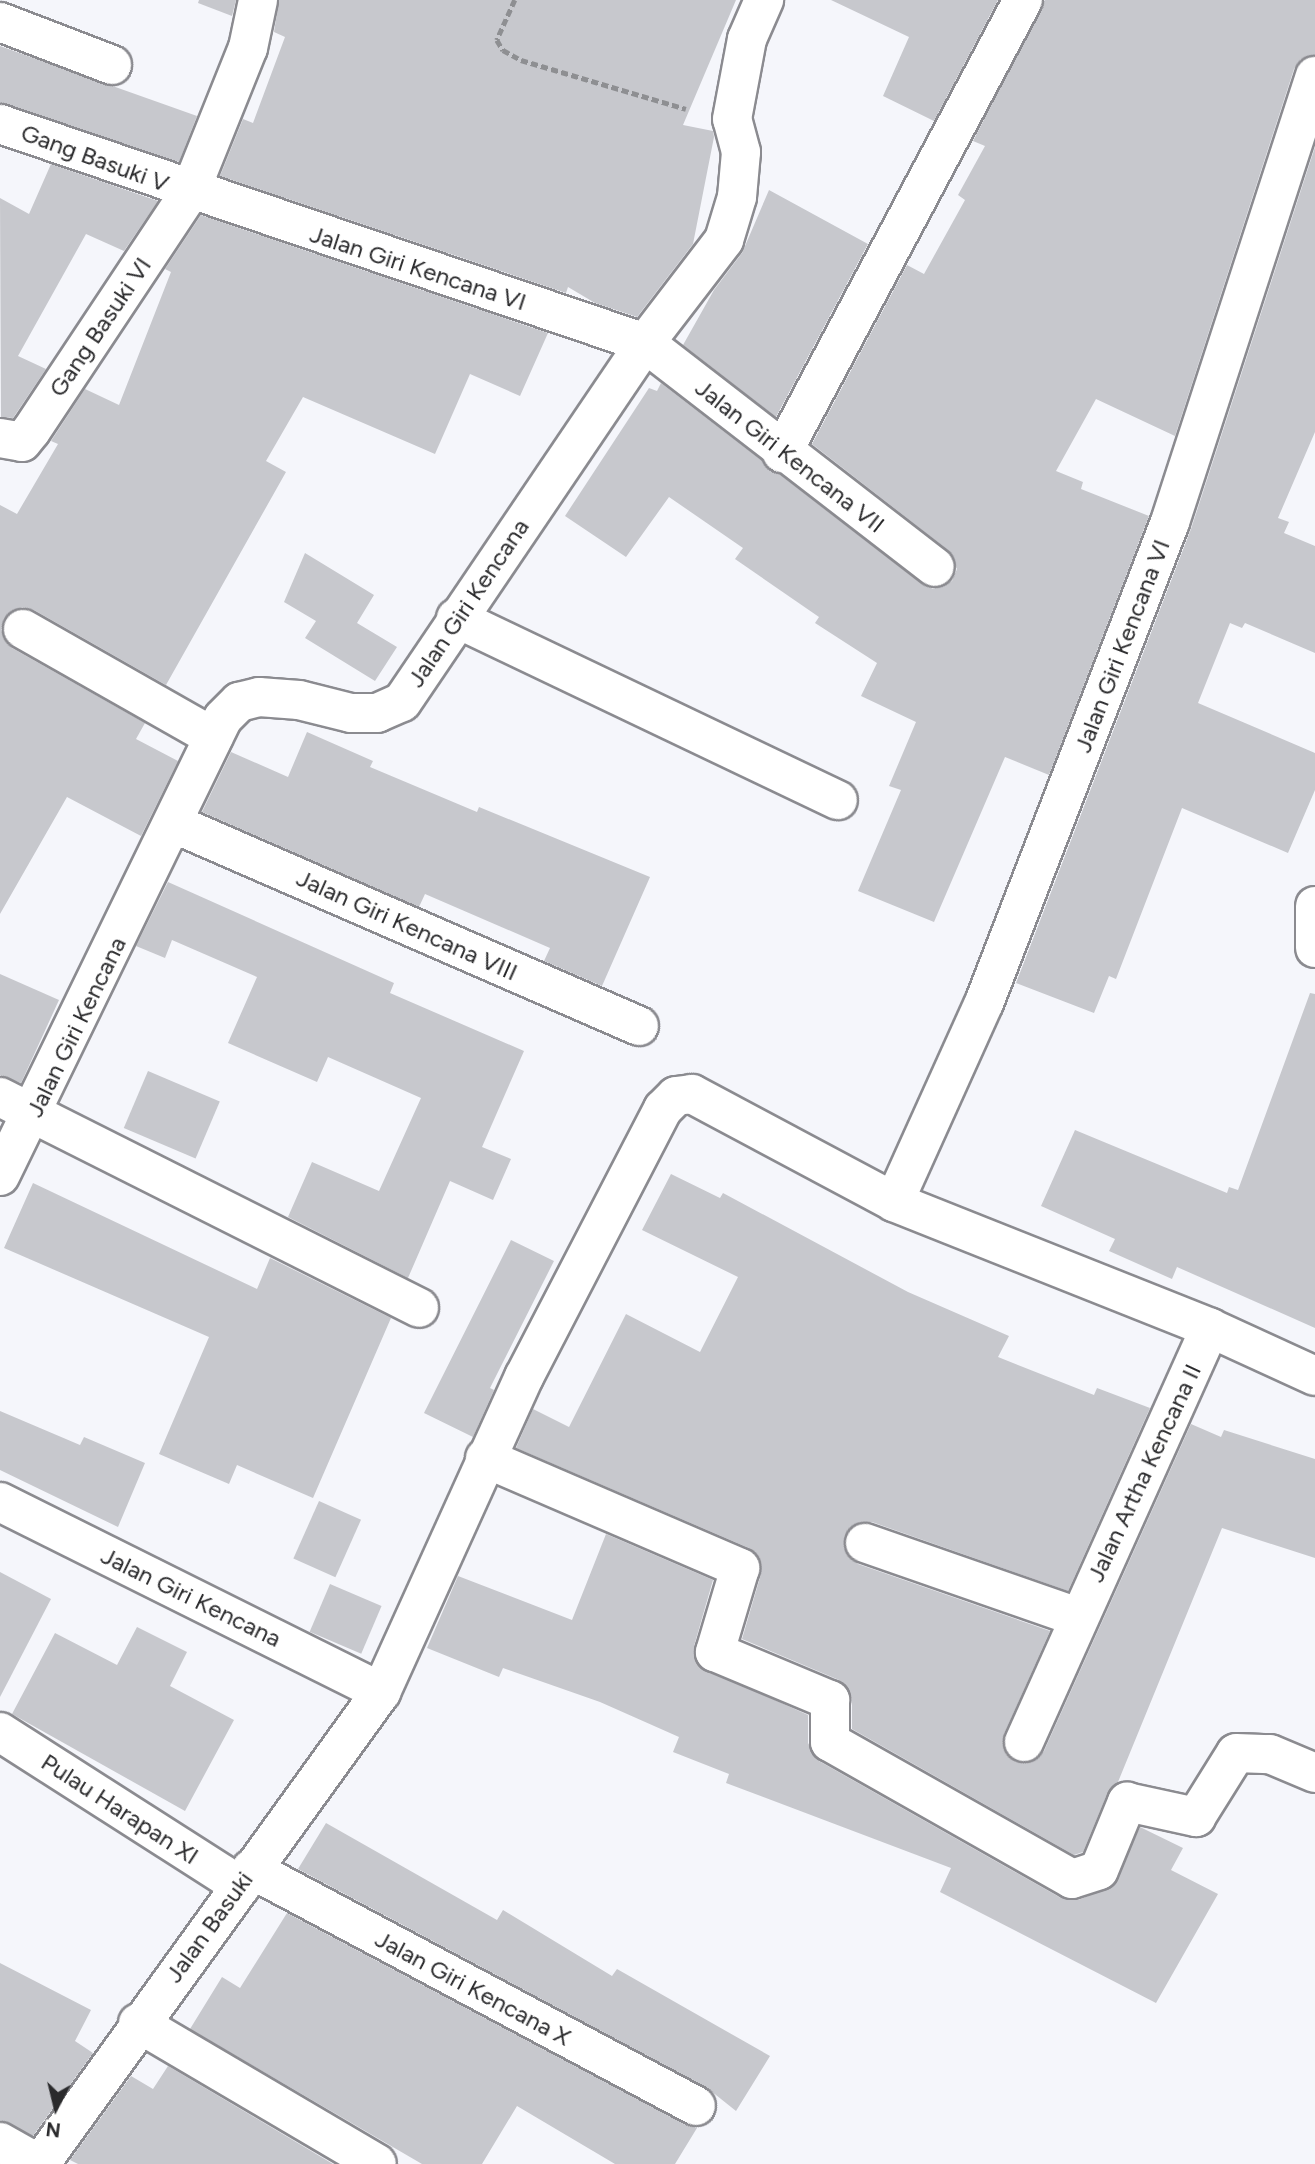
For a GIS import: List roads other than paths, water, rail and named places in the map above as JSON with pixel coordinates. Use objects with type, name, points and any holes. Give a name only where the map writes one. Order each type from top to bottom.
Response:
[{"type":"street","points":[[190,192],[248,48],[258,0]]},
{"type":"street","name":"Jalan Giri Kencana","points":[[0,1176],[33,1116],[175,824],[213,737],[239,702],[259,697],[299,700],[351,713],[377,713],[402,702],[456,618],[645,343],[724,240],[737,197],[741,152],[732,119],[747,40],[764,0]]},
{"type":"street","points":[[782,453],[1023,0]]},
{"type":"street","points":[[0,22],[112,65]]},
{"type":"street","name":"Jalan Giri Kencana VI","points":[[894,1202],[984,1003],[1170,522],[1230,350],[1315,76]]},
{"type":"street","name":"Gang Basuki V","points":[[0,124],[190,192]]},
{"type":"street","name":"Jalan Giri Kencana VI","points":[[190,192],[645,343]]},
{"type":"street","name":"Gang Basuki VI","points":[[0,438],[22,442],[190,192]]},
{"type":"street","name":"Jalan Giri Kencana VII","points":[[645,343],[782,453],[935,567]]},
{"type":"street","points":[[456,618],[838,800]]},
{"type":"street","points":[[23,629],[213,737]]},
{"type":"street","name":"Jalan Giri Kencana VIII","points":[[175,824],[639,1026]]},
{"type":"street","points":[[1315,906],[1315,948]]},
{"type":"street","name":"Jalan Basuki","points":[[39,2164],[138,2023],[381,1692],[485,1458],[663,1109],[676,1096],[692,1094],[894,1202],[1210,1328],[1315,1376]]},
{"type":"street","points":[[0,1097],[33,1116],[419,1308]]},
{"type":"street","name":"Jalan Artha Kencana II","points":[[1024,1742],[1077,1617],[1210,1328]]},
{"type":"street","points":[[485,1458],[740,1568],[715,1652],[830,1700],[830,1742],[1072,1879],[1099,1870],[1127,1802],[1196,1817],[1236,1753],[1270,1754],[1315,1773]]},
{"type":"street","name":"Jalan Giri Kencana","points":[[0,1502],[381,1692]]},
{"type":"street","points":[[865,1543],[1077,1617]]},
{"type":"street","name":"Pulau Harapan XI","points":[[0,1732],[246,1878]]},
{"type":"street","name":"Jalan Giri Kencana X","points":[[246,1878],[695,2106]]},
{"type":"street","points":[[138,2023],[377,2164]]},
{"type":"street","points":[[0,2143],[39,2164]]}]
